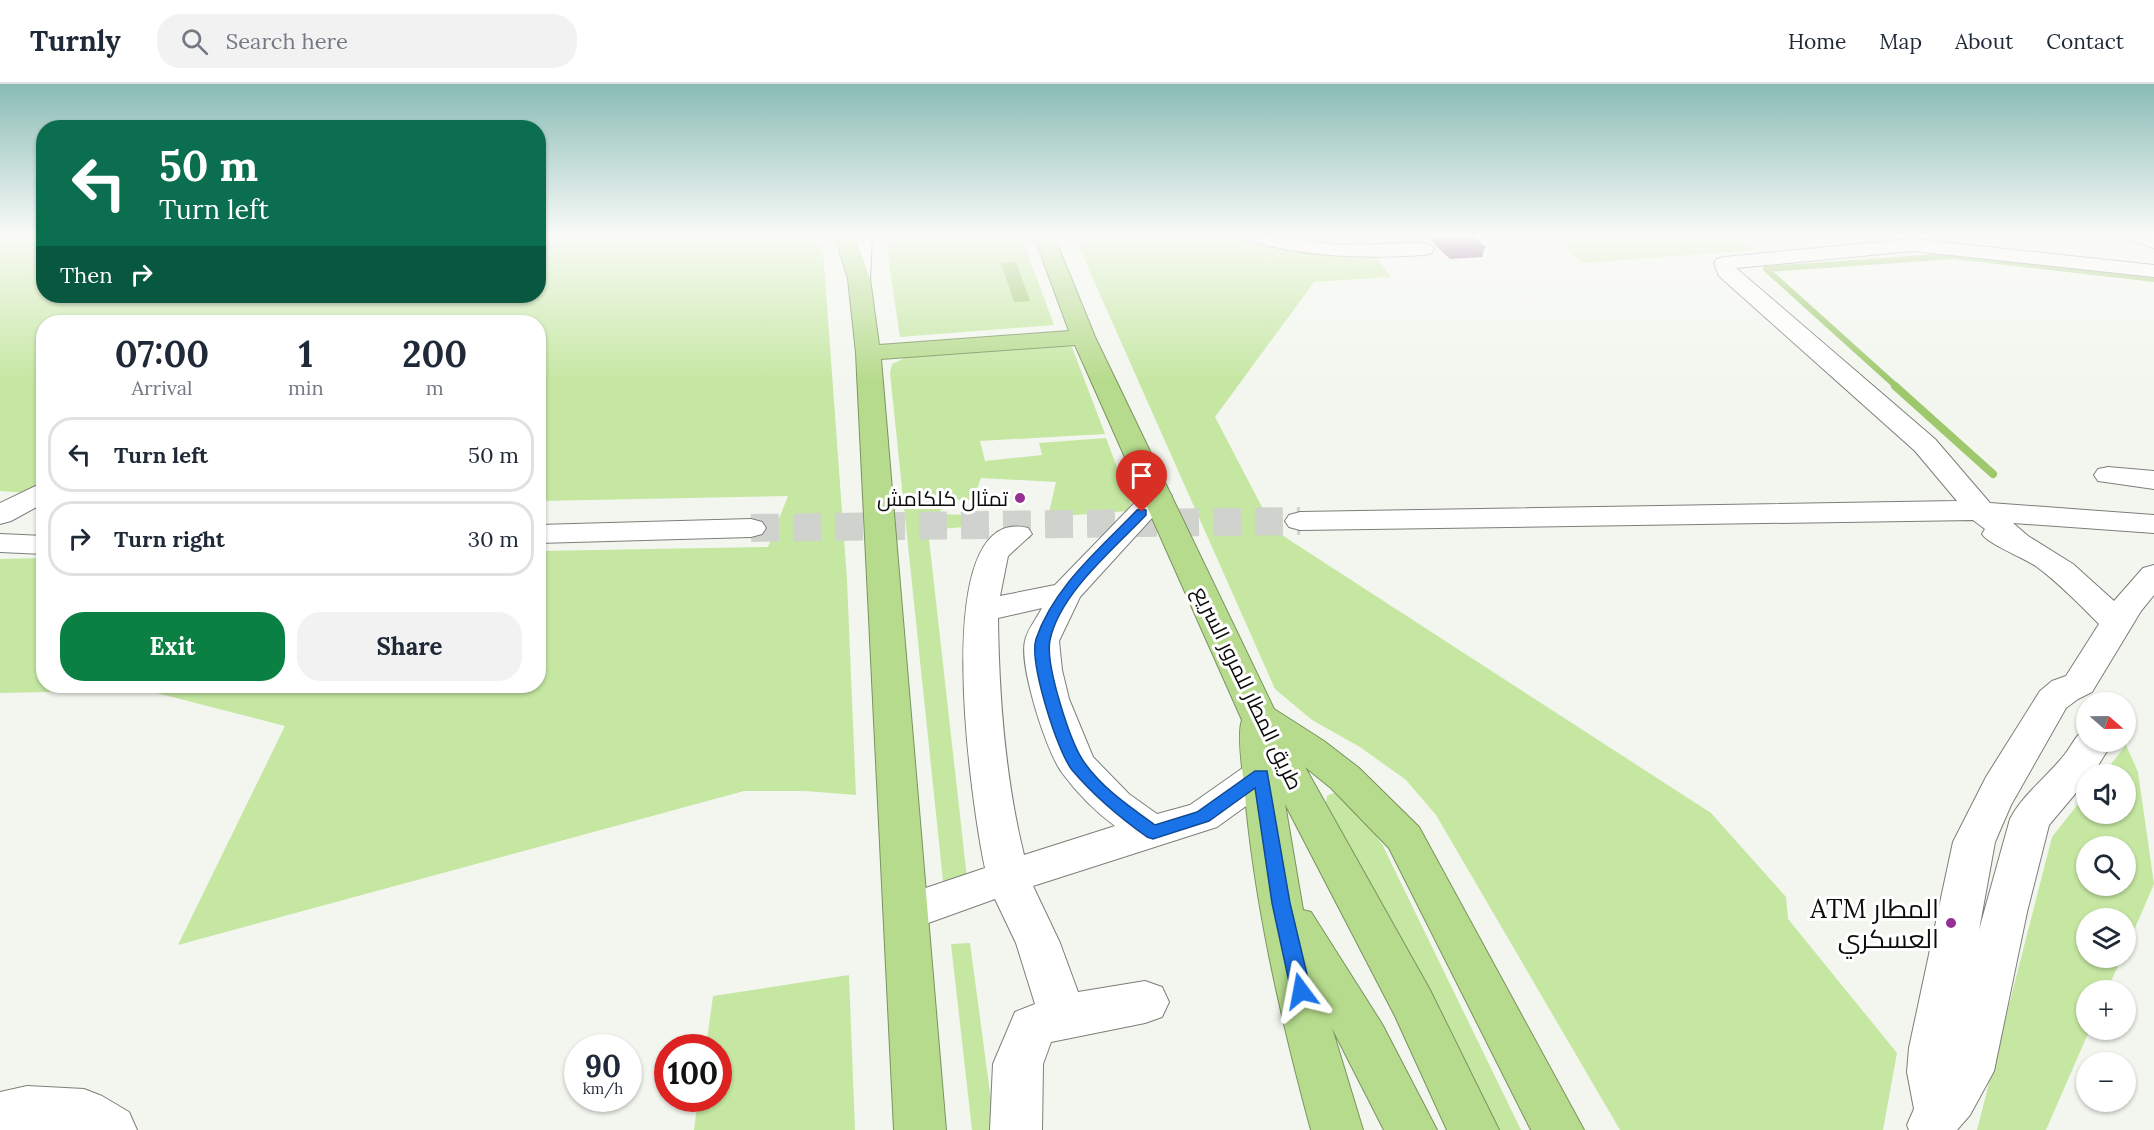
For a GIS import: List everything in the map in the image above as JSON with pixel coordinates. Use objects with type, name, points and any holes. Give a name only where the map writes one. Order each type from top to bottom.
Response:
[{"type":"highway","points":[[860,285],[868,353],[920,1130]]},
{"type":"highway","name":"طريق المطار للمرور السريع","points":[[1065,285],[1083,337],[1259,717],[1413,1005],[1473,1130]]},
{"type":"highway","points":[[868,353],[1083,337]]},
{"type":"highway","points":[[1259,717],[1261,775],[1281,903],[1311,1035],[1337,1130]]},
{"type":"highway","points":[[1259,717],[1311,751],[1345,778],[1404,838],[1558,1130]]},
{"type":"highway","points":[[1281,903],[1365,1039],[1411,1130]]},
{"type":"street","points":[[1741,285],[1925,445],[1982,511],[2016,540],[2060,570],[2117,623]]},
{"type":"street","points":[[1911,512],[1947,473]]},
{"type":"street","points":[[2108,475],[2154,480]]},
{"type":"street","points":[[0,515],[36,496]]},
{"type":"street","points":[[1153,832],[1115,805],[1076,764],[1051,699],[1044,670],[1042,641],[1066,593],[1156,496]]},
{"type":"street","points":[[1300,521],[1982,511],[2154,524]]},
{"type":"street","points":[[1911,512],[2016,540]]},
{"type":"street","points":[[546,534],[751,528]]},
{"type":"street","points":[[1017,534],[1002,544],[993,555],[983,585],[981,638],[992,801],[1008,877],[1038,942],[1063,1016]]},
{"type":"street","points":[[0,543],[36,545]]},
{"type":"street","points":[[2084,692],[2127,606],[2154,575]]},
{"type":"street","points":[[982,610],[1066,593]]},
{"type":"street","points":[[1935,1120],[1933,1048],[1974,842],[1991,802],[2053,700],[2065,690],[2078,692]]},
{"type":"street","points":[[1935,1120],[1969,1071],[2005,912],[2030,819],[2087,753],[2029,740]]},
{"type":"street","points":[[906,913],[1079,853],[1203,816],[1261,775]]},
{"type":"street","points":[[1016,1130],[1018,1064],[1032,1027],[1063,1016],[1145,1002]]},
{"type":"street","points":[[0,1116],[27,1110],[84,1113],[111,1130]]},
{"type":"shaded area","points":[[0,285],[36,285],[36,303],[546,303],[546,285],[826,285],[847,580],[856,795],[805,791],[744,791],[178,945],[285,726],[157,693],[546,693],[546,551],[768,547],[788,496],[546,501],[546,315],[36,315],[36,494],[0,491]]},
{"type":"shaded area","points":[[892,285],[1039,285],[1054,325],[900,337]]},
{"type":"shaded area","points":[[1008,285],[1024,285],[1030,301],[1014,302]]},
{"type":"shaded area","points":[[1096,285],[1312,285],[1215,417],[1274,530],[1711,813],[1786,897],[1788,919],[1897,1053],[1883,1130],[1620,1130],[1436,815],[1406,780],[1360,747],[1312,720],[1275,689]]},
{"type":"shaded area","points":[[1062,344],[1072,347],[1105,434],[980,441],[985,461],[1042,455],[1039,443],[1106,438],[1131,504],[1128,511],[1048,517],[1056,482],[981,478],[973,500],[943,500],[940,514],[968,515],[964,527],[928,530],[967,878],[943,881],[890,373],[892,364],[907,357]]},
{"type":"shaded area","points":[[36,558],[36,692],[0,693],[0,559]]},
{"type":"shaded area","points":[[2120,752],[2129,752],[2134,764],[2111,764]]},
{"type":"shaded area","points":[[2136,768],[2154,884],[2136,926],[2136,908],[2076,908],[2076,968],[2117,968],[2112,980],[2076,980],[2076,1040],[2085,1040],[2080,1052],[2076,1052],[2076,1061],[2046,1130],[1977,1130],[2052,837],[2076,807],[2076,824],[2136,824]]},
{"type":"shaded area","points":[[1333,793],[1342,796],[1356,807],[1383,846],[1521,1130],[1492,1130],[1326,803],[1327,796]]},
{"type":"shaded area","points":[[970,943],[995,1130],[972,1130],[951,944]]},
{"type":"shaded area","points":[[849,975],[855,1130],[694,1130],[696,1112],[732,1112],[732,1034],[708,1034],[713,996]]},
{"type":"waterway","points":[[1784,285],[1897,387]]},
{"type":"waterway","points":[[1895,386],[1993,474]]},
{"type":"tunnel","points":[[751,528],[1300,521]]},
{"type":"place","name":"تمثال كلكامش","points":[[1020,498]]},
{"type":"place","name":"ATM المطار العسكري","points":[[1951,923]]},
{"type":"route","points":[[1142,512],[1066,593],[1053,617],[1042,641],[1044,670],[1051,699],[1076,764],[1115,805],[1153,832],[1203,816],[1261,775],[1281,903],[1301,991]]}]
